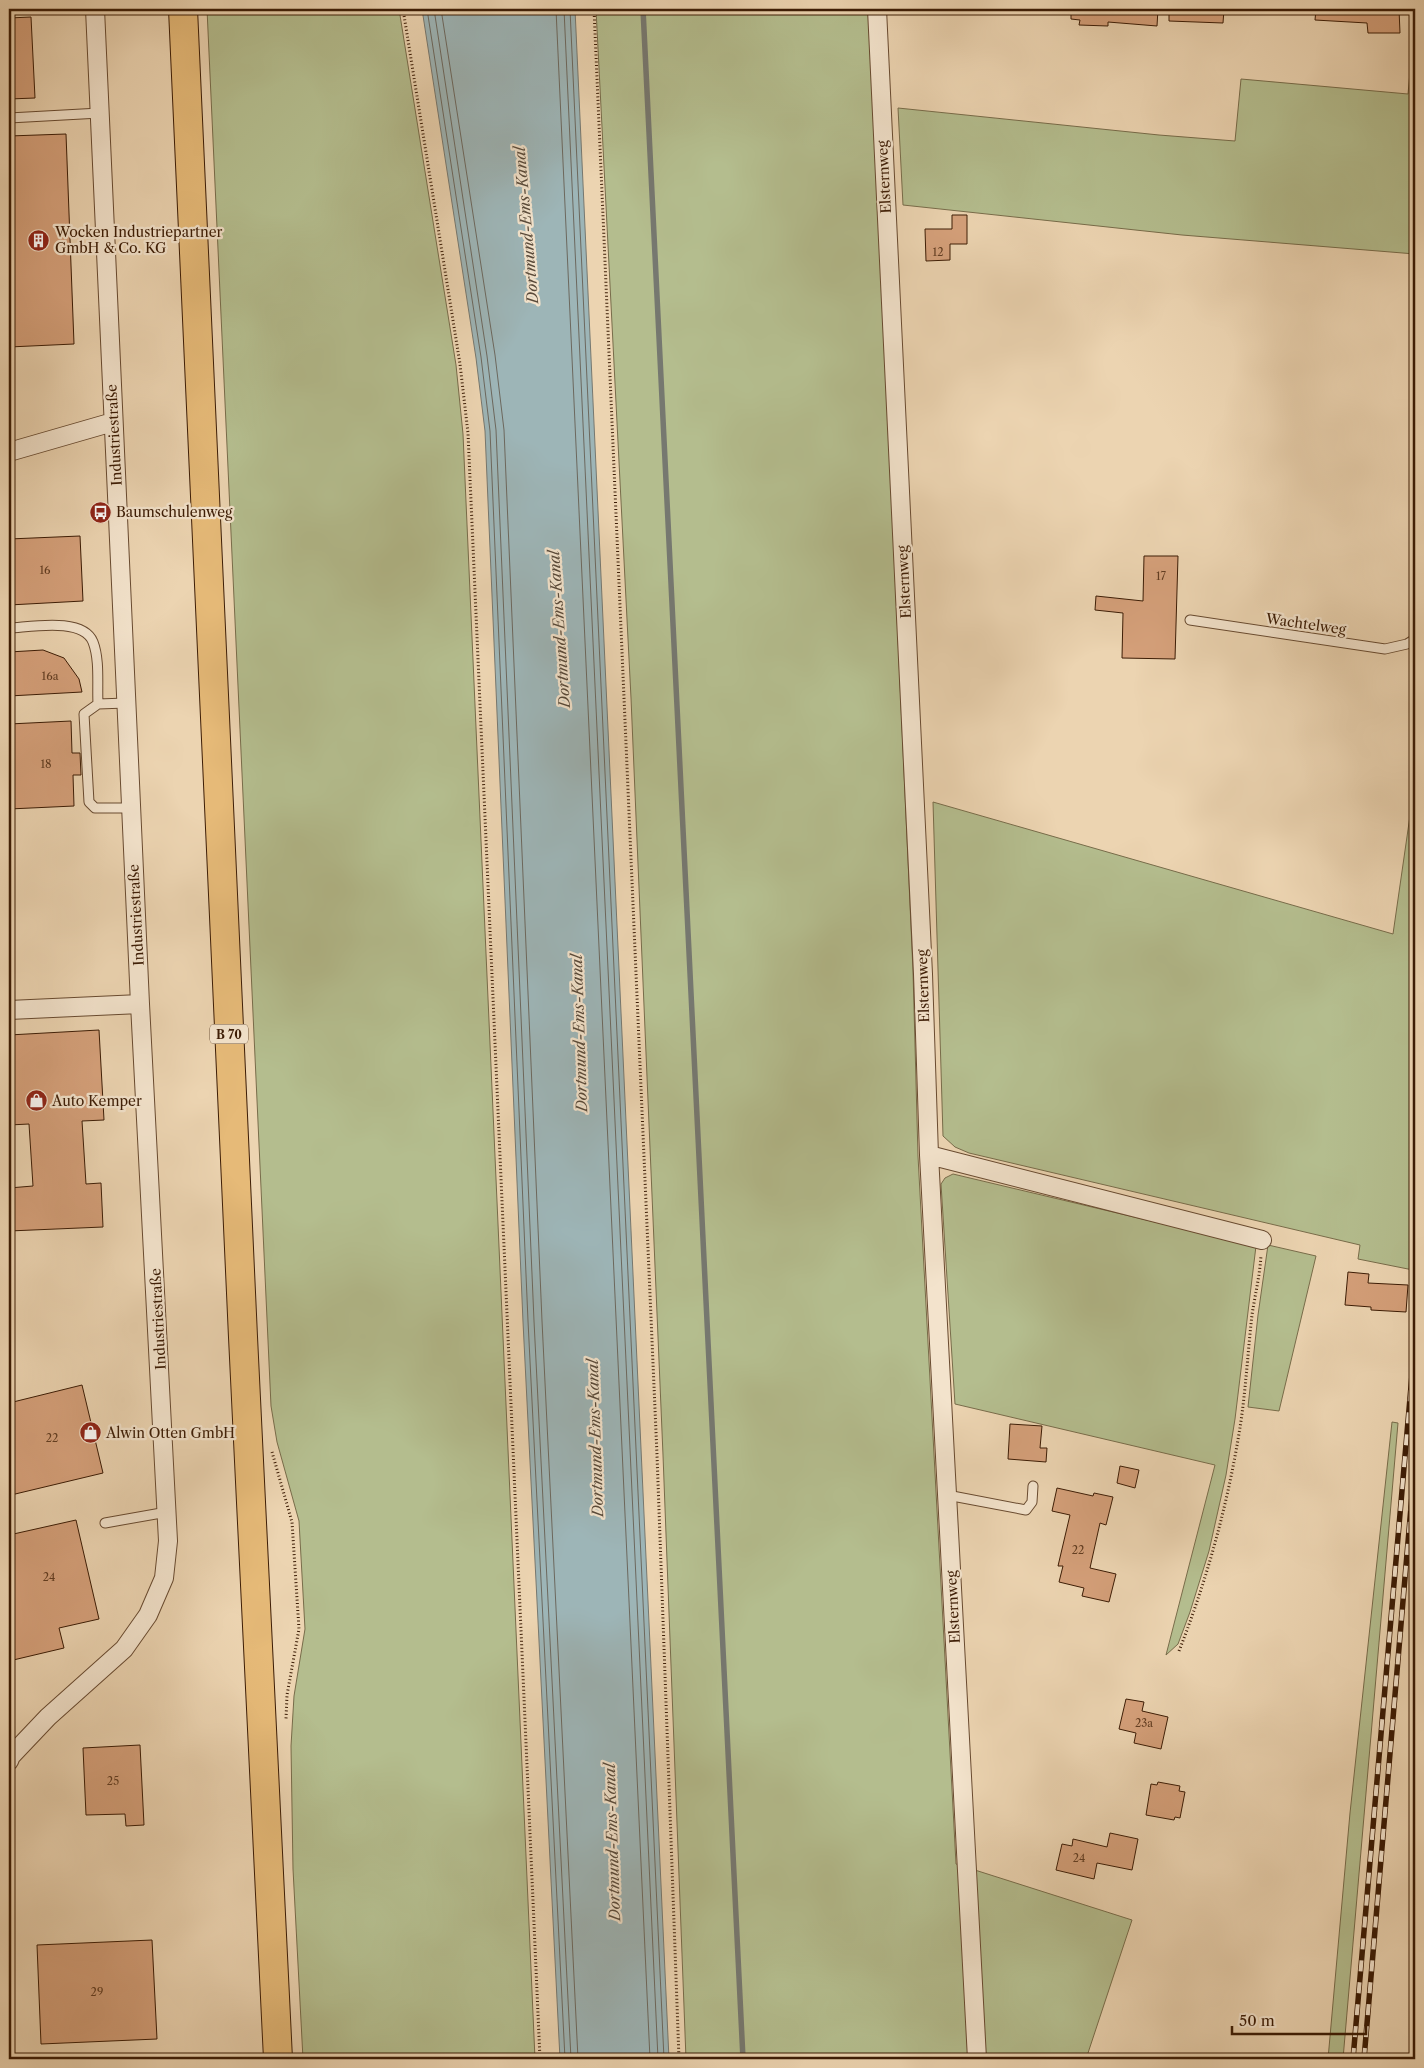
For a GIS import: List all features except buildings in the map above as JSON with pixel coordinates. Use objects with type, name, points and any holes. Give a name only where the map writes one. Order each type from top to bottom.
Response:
[{"type":"main road","name":"B 70","points":[[183,9],[242,1327],[278,2059]]},
{"type":"street","name":"Industriestraße","points":[[9,1757],[48,1717],[124,1649],[148,1615],[164,1578],[168,1541],[140,1004],[95,9]]},
{"type":"street","name":"Elsternweg","points":[[877,9],[930,1155],[977,2059]]},
{"type":"street","points":[[9,452],[113,422]]},
{"type":"street","points":[[9,1010],[140,1004]]},
{"type":"street","points":[[930,1155],[1262,1240]]},
{"type":"lane","points":[[9,118],[100,113]]},
{"type":"lane","name":"Wachtelweg","points":[[1190,620],[1385,649],[1407,644],[1415,639]]},
{"type":"lane","points":[[9,628],[73,626],[85,631],[92,642],[96,664],[98,704]]},
{"type":"lane","points":[[126,703],[98,704],[84,714],[89,802],[95,808],[131,808]]},
{"type":"lane","points":[[947,1495],[1026,1510],[1032,1502],[1033,1486]]},
{"type":"lane","points":[[105,1523],[167,1512]]},
{"type":"path","points":[[403,9],[460,364],[468,434],[540,2059]]},
{"type":"path","points":[[594,9],[657,1455],[679,2059]]},
{"type":"path","points":[[1179,1651],[1194,1613],[1213,1552],[1230,1478],[1241,1420],[1262,1240]]},
{"type":"green space","points":[[207,9],[399,9],[456,365],[463,434],[535,2059],[303,2059],[293,1869],[291,1746],[294,1696],[305,1629],[299,1521],[277,1442],[271,1406]]},
{"type":"green space","points":[[596,9],[874,9],[887,393],[913,971],[918,1156],[956,1864],[1132,1920],[1086,2059],[686,2059],[631,698]]},
{"type":"green space","points":[[1415,18],[1415,254],[1182,235],[903,205],[898,108],[1235,141],[1241,79],[1408,94]]},
{"type":"green space","points":[[1415,781],[1415,1238],[1413,1270],[1358,1259],[1360,1245],[969,1153],[955,1147],[943,1136],[933,802],[1393,934]]},
{"type":"green space","points":[[953,1174],[1256,1246],[1235,1419],[1226,1475],[1209,1551],[1190,1612],[1178,1644],[1166,1655],[1215,1465],[955,1404],[941,1184],[945,1178]]},
{"type":"green space","points":[[1268,1245],[1316,1256],[1279,1411],[1248,1407]]},
{"type":"green space","points":[[1392,1422],[1398,1423],[1343,2059],[1328,2059],[1350,1813]]},
{"type":"water","name":"Dortmund-Ems-Kanal","points":[[422,9],[575,9],[669,2059],[560,2059],[523,1322],[485,431],[476,358]]},
{"type":"waterway","points":[[643,9],[743,2059]]},
{"type":"railway","points":[[1353,2059],[1415,1340]]},
{"type":"railway","points":[[1364,2059],[1415,1460]]},
{"type":"place","name":"Wocken Industriepartner GmbH & Co. KG","points":[[39,240]]},
{"type":"place","name":"Baumschulenweg","points":[[100,512]]},
{"type":"place","name":"Auto Kemper","points":[[36,1101]]},
{"type":"place","name":"Alwin Otten GmbH","points":[[90,1433]]}]
